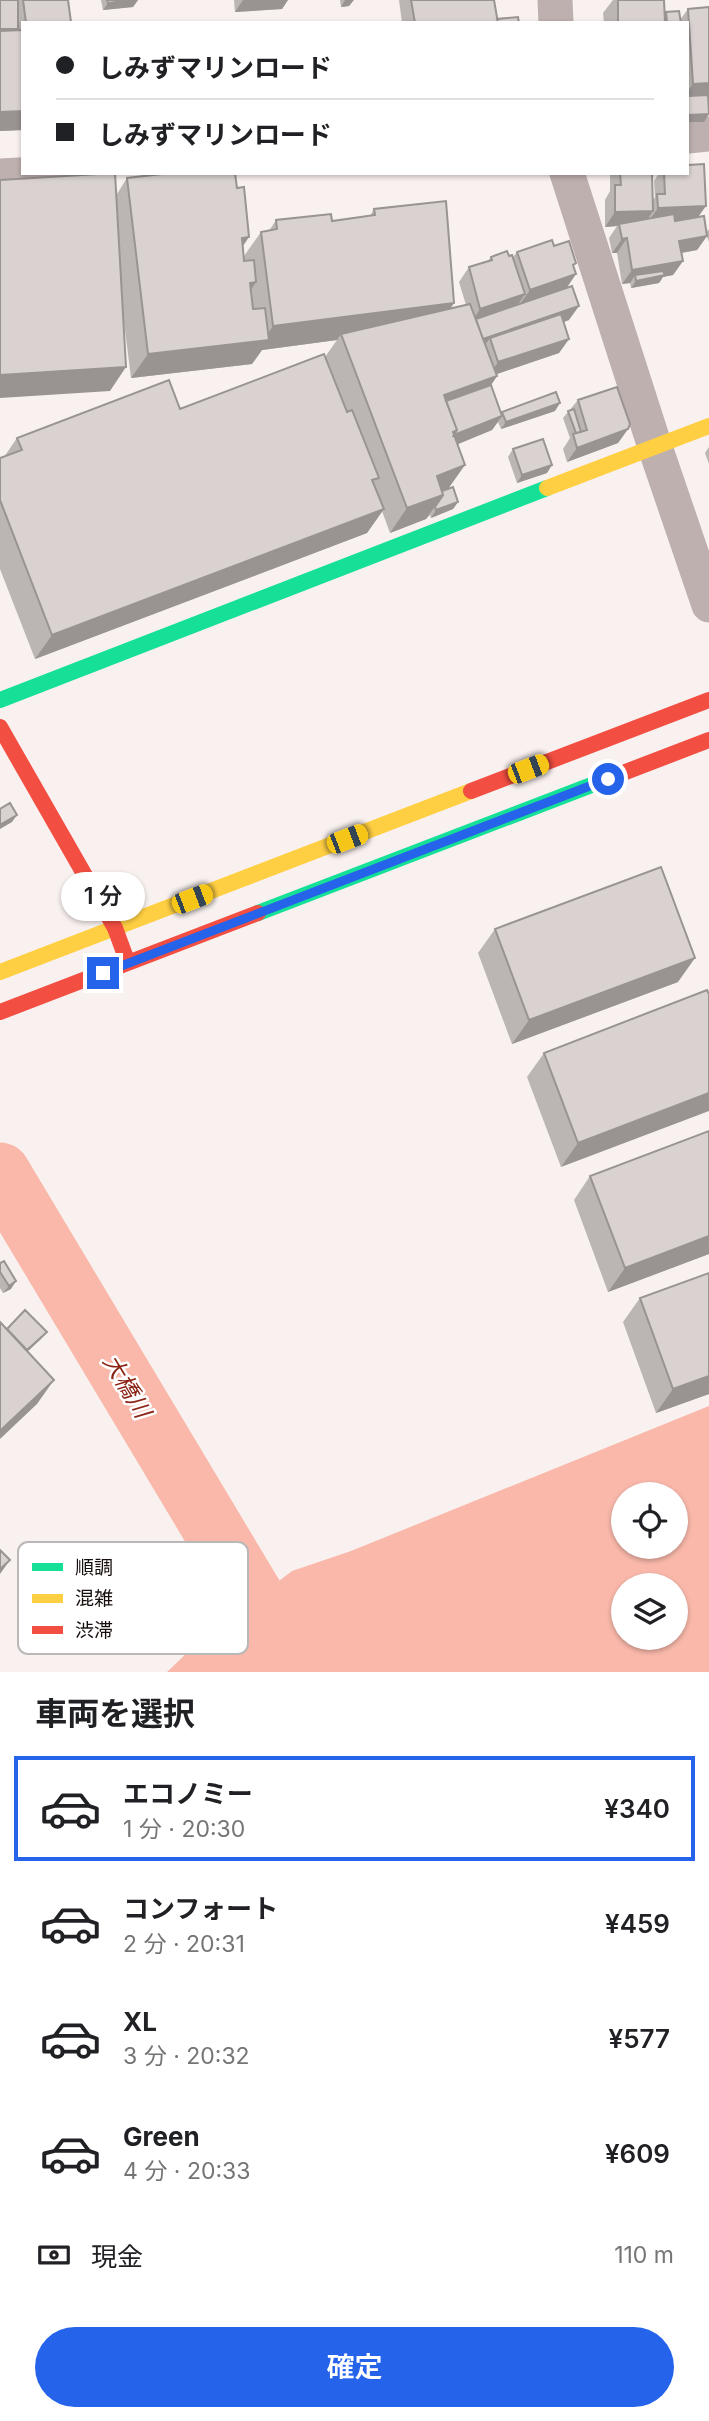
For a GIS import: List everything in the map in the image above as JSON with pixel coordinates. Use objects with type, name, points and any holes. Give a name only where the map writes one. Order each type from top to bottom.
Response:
[{"type":"main road","points":[[0,700],[709,426]]},
{"type":"main road","points":[[0,972],[709,700]]},
{"type":"main road","points":[[0,727],[115,929],[128,963]]},
{"type":"main road","points":[[0,1012],[709,740]]},
{"type":"street","points":[[555,0],[556,21]]},
{"type":"street","points":[[689,136],[709,134]]},
{"type":"street","points":[[0,176],[21,175]]},
{"type":"street","points":[[568,175],[709,605]]},
{"type":"shaded area","points":[[709,1406],[709,1672],[167,1672],[186,1654],[248,1654],[248,1605],[292,1571],[351,1551]]},
{"type":"building","points":[[0,0],[18,0],[18,29],[0,29]]},
{"type":"building","points":[[23,0],[68,0],[71,21],[26,21]]},
{"type":"building","points":[[107,0],[132,0],[108,3]]},
{"type":"building","points":[[411,0],[494,0],[498,21],[415,21]]},
{"type":"building","points":[[618,0],[664,0],[665,21],[618,21]]},
{"type":"building","points":[[709,7],[709,83],[693,84],[688,9]]},
{"type":"building","points":[[679,11],[681,21],[667,21],[666,12]]},
{"type":"building","points":[[518,17],[519,21],[498,21]]},
{"type":"building","points":[[21,30],[21,111],[0,112],[0,31]]},
{"type":"building","points":[[708,95],[709,114],[689,115],[689,96]]},
{"type":"building","points":[[704,164],[706,206],[658,208],[657,194],[665,194],[664,175],[689,175],[689,165]]},
{"type":"building","points":[[115,175],[126,367],[0,375],[0,180]]},
{"type":"building","points":[[153,175],[235,175],[237,188],[244,187],[249,237],[242,238],[244,261],[254,260],[256,282],[250,283],[253,309],[265,308],[269,340],[148,354],[127,178]]},
{"type":"building","points":[[620,175],[652,175],[653,211],[615,212],[615,185],[621,185]]},
{"type":"building","points":[[446,201],[454,303],[273,326],[261,232],[277,229],[276,220],[331,214],[332,221],[375,215],[374,209]]},
{"type":"building","points":[[674,214],[675,221],[704,216],[707,236],[679,241],[683,261],[632,270],[627,238],[622,239],[619,224]]},
{"type":"building","points":[[552,240],[554,246],[569,241],[576,263],[573,265],[576,274],[530,290],[517,252]]},
{"type":"building","points":[[507,251],[509,256],[512,255],[525,294],[480,309],[469,267],[492,260],[491,257]]},
{"type":"building","points":[[663,271],[665,275],[636,281],[635,275]]},
{"type":"building","points":[[572,286],[579,306],[483,339],[476,319]]},
{"type":"building","points":[[470,304],[497,376],[444,395],[457,430],[453,432],[465,465],[437,476],[443,495],[407,508],[341,334]]},
{"type":"building","points":[[561,314],[569,339],[498,362],[490,338]]},
{"type":"building","points":[[324,354],[347,412],[352,410],[379,478],[372,480],[384,509],[52,635],[0,500],[0,458],[22,450],[17,438],[169,380],[180,409]]},
{"type":"building","points":[[491,385],[502,416],[454,435],[457,430],[446,401]]},
{"type":"building","points":[[617,387],[630,424],[628,429],[577,448],[573,434],[587,430],[578,400]]},
{"type":"building","points":[[556,392],[560,403],[506,422],[502,412]]},
{"type":"building","points":[[574,409],[581,432],[576,433],[568,411]]},
{"type":"building","points":[[543,439],[552,465],[522,475],[513,449]]},
{"type":"building","points":[[453,487],[458,502],[436,510],[435,507],[443,495],[442,491]]},
{"type":"building","points":[[10,803],[17,815],[0,825],[0,809]]},
{"type":"building","points":[[661,867],[695,958],[529,1020],[495,929]]},
{"type":"building","points":[[707,990],[709,1093],[578,1143],[544,1053]]},
{"type":"building","points":[[709,1131],[709,1236],[625,1268],[590,1176]]},
{"type":"building","points":[[4,1261],[16,1281],[9,1286],[0,1272],[0,1263]]},
{"type":"building","points":[[709,1273],[709,1376],[673,1389],[640,1298]]},
{"type":"building","points":[[25,1310],[47,1332],[27,1350],[7,1329]]},
{"type":"building","points":[[0,1322],[54,1380],[0,1431]]},
{"type":"building","points":[[0,1550],[10,1560],[0,1569]]},
{"type":"waterway","name":"大橋川","points":[[0,1173],[221,1542]]},
{"type":"waterway","name":"大橋川","points":[[248,1587],[255,1599]]},
{"type":"traffic: fast","points":[[0,700],[547,488]]},
{"type":"traffic: fast","points":[[258,913],[615,776]]},
{"type":"traffic: slow","points":[[547,488],[709,426]]},
{"type":"traffic: slow","points":[[0,972],[471,791]]},
{"type":"traffic: jam","points":[[471,791],[709,700]]},
{"type":"traffic: jam","points":[[0,727],[115,928],[126,958]]},
{"type":"traffic: jam","points":[[615,776],[709,740]]},
{"type":"traffic: jam","points":[[0,1012],[258,913]]},
{"type":"route","points":[[103,973],[608,779]]}]
